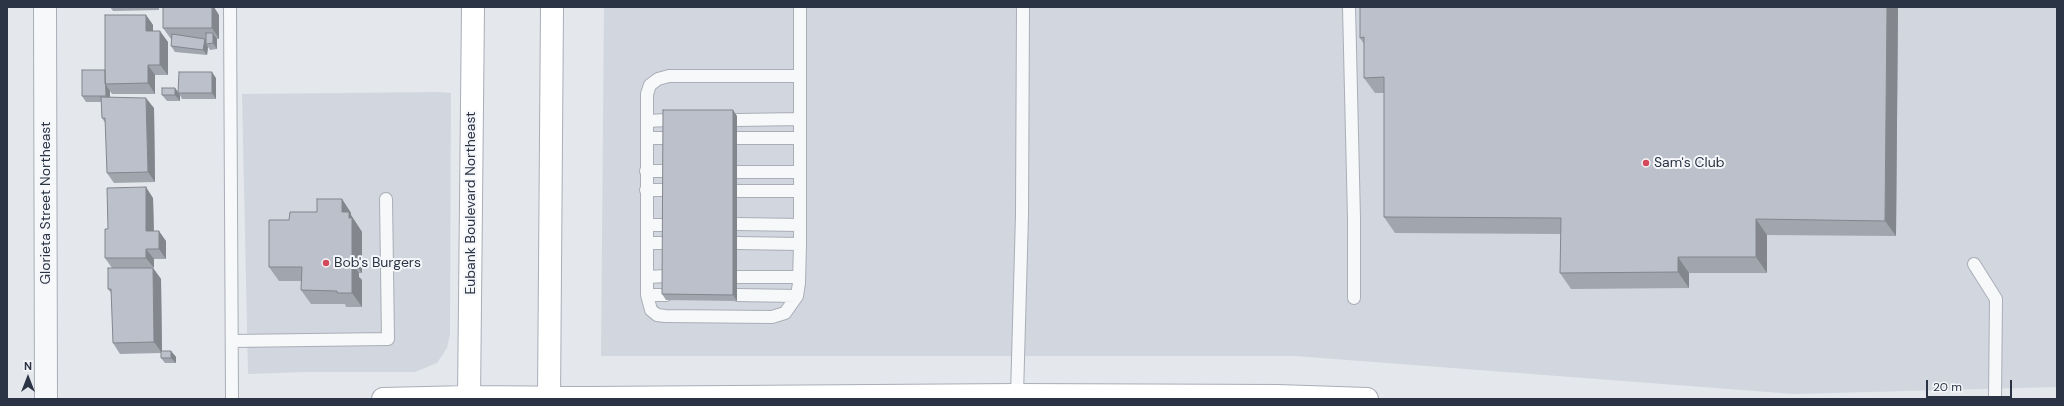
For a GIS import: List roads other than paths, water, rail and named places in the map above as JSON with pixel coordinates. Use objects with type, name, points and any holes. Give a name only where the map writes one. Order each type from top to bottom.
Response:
[{"type":"street","name":"Glorieta Street Northeast","points":[[45,7],[46,399]]},
{"type":"street","name":"Eubank Boulevard Northeast","points":[[469,398],[473,7]]},
{"type":"street","points":[[549,398],[552,7]]},
{"type":"street","points":[[383,399],[1017,395],[1367,399]]},
{"type":"lane","points":[[230,7],[232,399]]},
{"type":"lane","points":[[800,7],[800,76],[800,119],[800,138],[800,172],[800,191],[800,225],[800,244],[800,277],[797,296],[785,313],[772,317],[665,316],[657,314],[651,310],[647,295],[646,171],[648,89],[654,81],[663,77],[800,76]]},
{"type":"lane","points":[[1017,395],[1021,223],[1023,7]]},
{"type":"lane","points":[[1349,7],[1354,219],[1354,298]]},
{"type":"lane","points":[[737,120],[800,119]]},
{"type":"lane","points":[[647,121],[667,120]]},
{"type":"lane","points":[[647,138],[667,138]]},
{"type":"lane","points":[[737,138],[800,138]]},
{"type":"lane","points":[[646,171],[667,171]]},
{"type":"lane","points":[[737,172],[800,172]]},
{"type":"lane","points":[[646,190],[667,190]]},
{"type":"lane","points":[[737,191],[800,191]]},
{"type":"lane","points":[[232,341],[388,340],[386,199]]},
{"type":"lane","points":[[737,224],[800,225]]},
{"type":"lane","points":[[647,225],[667,225]]},
{"type":"lane","points":[[647,243],[666,243]]},
{"type":"lane","points":[[737,243],[800,244]]},
{"type":"lane","points":[[1974,264],[1996,299],[1995,399]]},
{"type":"lane","points":[[647,277],[666,276]]},
{"type":"lane","points":[[737,277],[800,277]]},
{"type":"lane","points":[[647,295],[666,295]]},
{"type":"lane","points":[[737,295],[797,296]]},
{"type":"place","name":"Sam's Club","points":[[1646,163]]},
{"type":"place","name":"Bob's Burgers","points":[[326,263]]}]
